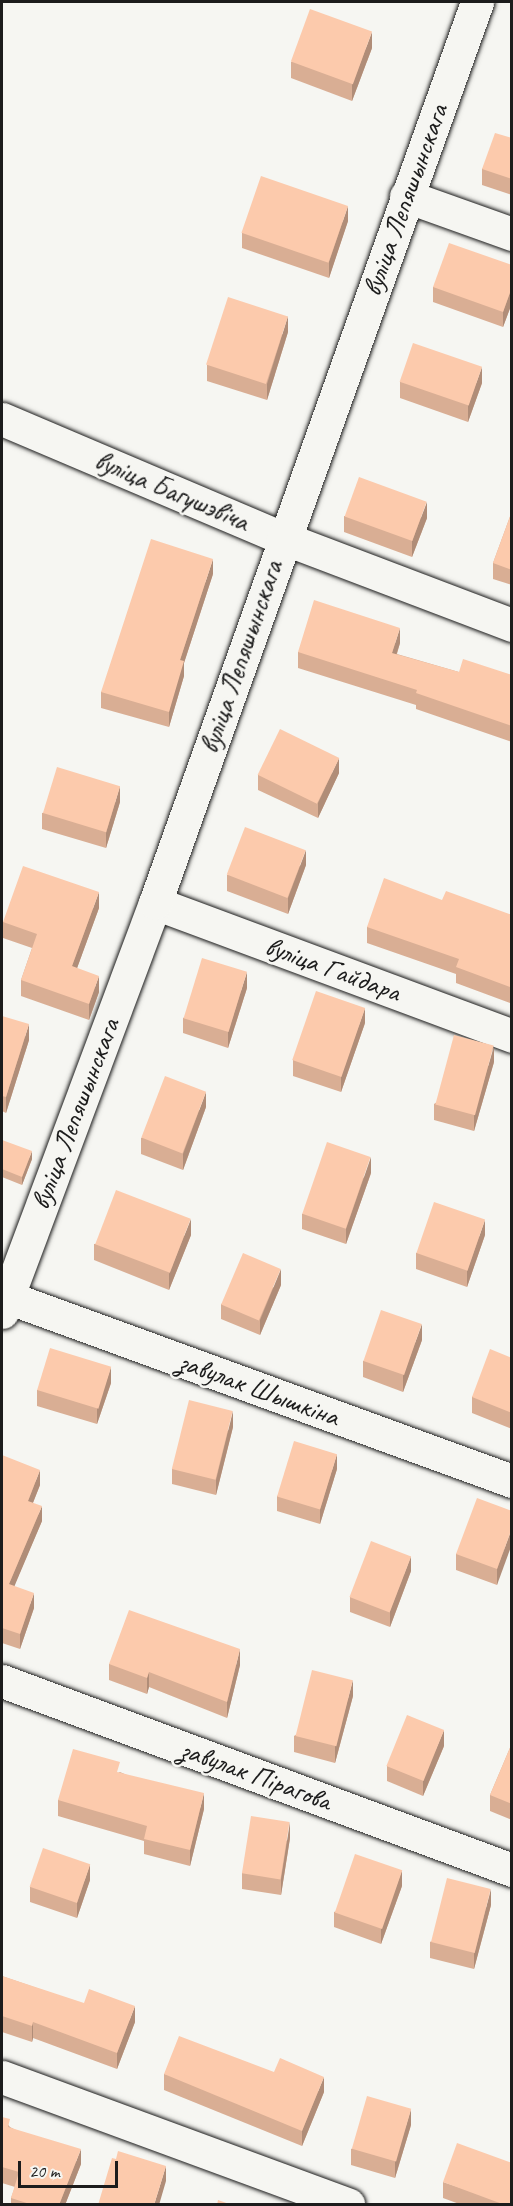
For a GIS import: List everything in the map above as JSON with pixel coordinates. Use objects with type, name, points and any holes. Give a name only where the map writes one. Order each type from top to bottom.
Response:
[{"type":"street","name":"вуліца Лепяшынскага","points":[[4,1304],[154,903],[477,2]]},
{"type":"street","points":[[406,196],[512,234]]},
{"type":"street","name":"вуліца Багушэвіча","points":[[2,419],[283,538],[512,625]]},
{"type":"street","name":"вуліца Гайдара","points":[[154,903],[512,1036]]},
{"type":"street","name":"завулак Шышкіна","points":[[4,1304],[512,1481]]},
{"type":"street","name":"завулак Пірагова","points":[[2,1681],[512,1870]]},
{"type":"street","points":[[2,2077],[348,2205]]},
{"type":"building","points":[[310,9],[372,32],[353,84],[291,62]]},
{"type":"building","points":[[495,133],[512,138],[512,179],[482,169]]},
{"type":"building","points":[[261,176],[348,206],[328,263],[241,233]]},
{"type":"building","points":[[449,243],[512,265],[512,287],[503,312],[433,287]]},
{"type":"building","points":[[228,297],[288,316],[266,384],[206,365]]},
{"type":"building","points":[[413,343],[482,367],[469,406],[400,382]]},
{"type":"building","points":[[359,477],[427,502],[412,541],[345,516]]},
{"type":"building","points":[[512,511],[512,570],[493,563]]},
{"type":"building","points":[[151,539],[213,559],[180,660],[184,661],[169,712],[101,692]]},
{"type":"building","points":[[314,600],[400,628],[392,653],[459,672],[463,659],[512,675],[512,726],[416,693],[417,690],[298,652]]},
{"type":"building","points":[[280,729],[339,758],[317,804],[258,775]]},
{"type":"building","points":[[57,767],[120,786],[106,832],[43,813]]},
{"type":"building","points":[[245,827],[306,850],[287,898],[227,875]]},
{"type":"building","points":[[23,866],[99,892],[72,966],[99,976],[89,1004],[21,980],[37,934],[3,922]]},
{"type":"building","points":[[384,878],[442,900],[446,891],[512,915],[512,983],[510,987],[456,967],[459,959],[367,927]]},
{"type":"building","points":[[202,958],[247,972],[229,1032],[184,1018]]},
{"type":"building","points":[[316,991],[365,1008],[341,1077],[292,1060]]},
{"type":"building","points":[[2,1016],[29,1024],[6,1097],[2,1096]]},
{"type":"building","points":[[454,1035],[494,1046],[475,1115],[435,1105]]},
{"type":"building","points":[[165,1076],[206,1092],[182,1153],[141,1138]]},
{"type":"building","points":[[2,1140],[32,1151],[22,1177],[2,1169]]},
{"type":"building","points":[[327,1142],[370,1157],[346,1229],[302,1214]]},
{"type":"building","points":[[116,1190],[191,1219],[170,1273],[95,1244]]},
{"type":"building","points":[[434,1202],[485,1220],[467,1271],[416,1253]]},
{"type":"building","points":[[243,1253],[281,1269],[259,1321],[221,1305]]},
{"type":"building","points":[[381,1310],[422,1324],[404,1375],[363,1361]]},
{"type":"building","points":[[50,1348],[111,1367],[98,1409],[37,1390]]},
{"type":"building","points":[[490,1349],[512,1358],[512,1413],[472,1397]]},
{"type":"building","points":[[189,1400],[233,1411],[215,1480],[172,1469]]},
{"type":"building","points":[[294,1441],[337,1454],[320,1510],[277,1496]]},
{"type":"building","points":[[2,1455],[40,1470],[28,1501],[42,1506],[9,1584],[34,1593],[20,1634],[2,1628]]},
{"type":"building","points":[[477,1498],[512,1511],[512,1528],[497,1569],[456,1554]]},
{"type":"building","points":[[371,1541],[411,1556],[390,1612],[349,1597]]},
{"type":"building","points":[[129,1610],[240,1649],[227,1702],[149,1672],[147,1678],[109,1664]]},
{"type":"building","points":[[312,1670],[353,1680],[336,1746],[296,1736]]},
{"type":"building","points":[[407,1715],[444,1730],[423,1781],[386,1766]]},
{"type":"building","points":[[512,1743],[512,1804],[490,1795]]},
{"type":"building","points":[[73,1749],[120,1762],[117,1772],[204,1793],[190,1850],[144,1839],[147,1826],[58,1800]]},
{"type":"building","points":[[251,1816],[290,1822],[280,1879],[242,1873]]},
{"type":"building","points":[[43,1848],[90,1864],[77,1903],[30,1887]]},
{"type":"building","points":[[355,1854],[402,1870],[382,1929],[335,1913]]},
{"type":"building","points":[[447,1878],[491,1889],[475,1953],[431,1942]]},
{"type":"building","points":[[2,1976],[84,2003],[89,1989],[135,2006],[117,2053],[33,2022],[32,2026],[2,2016]]},
{"type":"building","points":[[179,2036],[274,2072],[280,2058],[324,2077],[302,2131],[164,2074]]},
{"type":"building","points":[[367,2096],[411,2109],[396,2162],[352,2149]]},
{"type":"building","points":[[2,2117],[10,2119],[8,2127],[81,2149],[59,2205],[33,2205],[11,2198],[19,2172],[2,2167]]},
{"type":"building","points":[[457,2143],[512,2163],[512,2205],[505,2205],[443,2182]]},
{"type":"building","points":[[118,2151],[166,2166],[154,2205],[98,2205],[112,2158],[116,2159]]},
{"type":"building","points":[[218,2200],[232,2205],[217,2205]]}]
